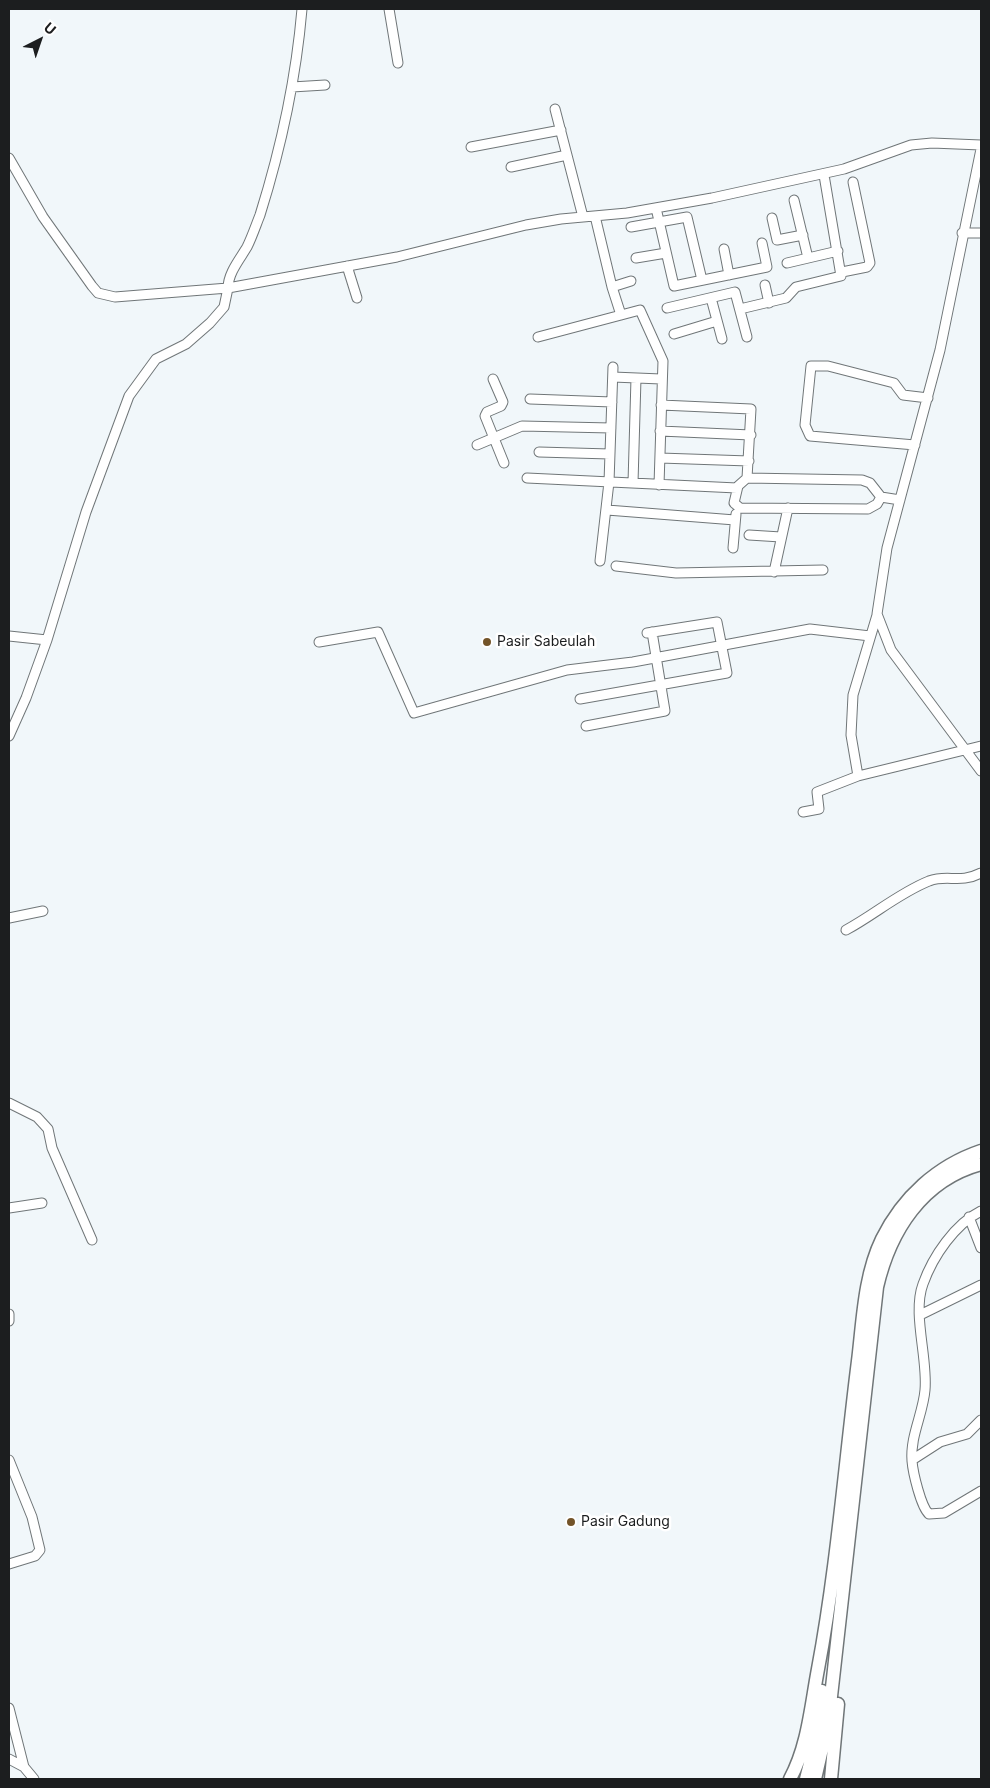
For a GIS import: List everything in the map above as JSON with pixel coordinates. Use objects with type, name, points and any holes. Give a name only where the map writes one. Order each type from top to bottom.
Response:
[{"type":"highway","points":[[816,1779],[828,1723],[850,1424],[868,1286],[874,1260],[882,1240],[894,1220],[926,1181],[946,1166],[981,1151]]},
{"type":"highway","points":[[806,1779],[819,1719],[837,1601],[877,1288],[883,1263],[900,1224],[915,1205],[930,1190],[951,1176],[981,1164]]},
{"type":"highway","points":[[790,1779],[802,1750],[837,1601]]},
{"type":"highway","points":[[832,1779],[837,1726],[837,1601]]},
{"type":"street","points":[[9,736],[26,698],[47,640],[83,521],[128,396],[156,359],[163,353],[186,344],[210,323],[224,307],[228,280],[247,247],[259,217],[273,172],[292,87],[302,9]]},
{"type":"street","points":[[389,9],[398,63]]},
{"type":"street","points":[[292,87],[325,85]]},
{"type":"street","points":[[555,109],[583,217]]},
{"type":"street","points":[[471,147],[561,130]]},
{"type":"street","points":[[9,158],[43,217],[98,293],[115,297],[228,288],[397,257],[526,225],[656,208],[824,175],[911,146],[932,143],[981,147],[940,350],[900,500],[881,581],[877,614],[852,695],[850,735],[858,776]]},
{"type":"street","points":[[511,167],[567,155]]},
{"type":"street","points":[[740,309],[790,297],[796,287],[838,278],[842,272],[824,175]]},
{"type":"street","points":[[842,272],[867,267],[870,263],[853,182]]},
{"type":"street","points":[[794,200],[808,258]]},
{"type":"street","points":[[656,208],[674,286],[767,267],[762,243]]},
{"type":"street","points":[[595,216],[612,287],[621,315]]},
{"type":"street","points":[[631,227],[687,217],[702,280]]},
{"type":"street","points":[[772,218],[777,240],[803,235]]},
{"type":"street","points":[[962,234],[981,233]]},
{"type":"street","points":[[724,249],[729,275]]},
{"type":"street","points":[[787,263],[838,251]]},
{"type":"street","points":[[636,258],[666,253]]},
{"type":"street","points":[[348,266],[357,298]]},
{"type":"street","points":[[612,287],[631,281]]},
{"type":"street","points":[[765,285],[769,302]]},
{"type":"street","points":[[667,308],[735,292],[747,337]]},
{"type":"street","points":[[711,298],[722,339]]},
{"type":"street","points":[[538,337],[640,310],[661,354],[659,485]]},
{"type":"street","points":[[674,334],[717,321]]},
{"type":"street","points":[[915,445],[810,436],[805,425],[811,366],[828,366],[894,383],[906,396],[928,398]]},
{"type":"street","points":[[600,561],[609,482],[613,367]]},
{"type":"street","points":[[613,377],[662,379]]},
{"type":"street","points":[[493,378],[503,400],[501,406],[485,414],[504,463]]},
{"type":"street","points":[[634,483],[636,378]]},
{"type":"street","points":[[530,400],[612,402]]},
{"type":"street","points":[[661,405],[751,409],[748,478]]},
{"type":"street","points":[[477,445],[522,426],[611,428]]},
{"type":"street","points":[[660,431],[751,435]]},
{"type":"street","points":[[539,452],[610,454]]},
{"type":"street","points":[[660,458],[749,461]]},
{"type":"street","points":[[527,478],[737,488]]},
{"type":"street","points":[[733,548],[737,506],[734,503],[737,488],[748,478],[862,480],[870,483],[881,497],[900,500]]},
{"type":"street","points":[[737,506],[868,509],[877,504],[881,497]]},
{"type":"street","points":[[774,572],[788,508]]},
{"type":"street","points":[[607,510],[735,520]]},
{"type":"street","points":[[750,535],[781,537]]},
{"type":"street","points":[[616,566],[676,573],[823,570]]},
{"type":"street","points":[[877,614],[891,650],[981,771]]},
{"type":"street","points":[[580,699],[661,685],[727,673],[717,622],[650,633],[656,658],[661,685],[665,711],[586,726]]},
{"type":"street","points":[[319,642],[378,632],[414,713],[567,670],[656,658],[810,629],[870,636]]},
{"type":"street","points":[[9,636],[47,640]]},
{"type":"street","points":[[803,812],[819,809],[817,792],[858,776],[981,746]]},
{"type":"street","points":[[846,930],[877,909],[929,882],[941,878],[969,879],[981,873]]},
{"type":"street","points":[[9,918],[43,911]]},
{"type":"street","points":[[9,1103],[37,1117],[48,1129],[52,1148],[92,1240]]},
{"type":"street","points":[[9,1208],[42,1203]]},
{"type":"street","points":[[981,1211],[969,1217],[951,1236],[925,1278],[920,1293],[925,1390],[914,1435],[912,1460],[923,1506],[929,1514],[944,1513],[981,1491]]},
{"type":"street","points":[[969,1217],[981,1248]]},
{"type":"street","points":[[920,1315],[981,1285]]},
{"type":"street","points":[[9,1314],[9,1321]]},
{"type":"street","points":[[912,1460],[940,1442],[967,1434],[981,1420]]},
{"type":"street","points":[[9,1460],[32,1517],[40,1550],[35,1556],[9,1564]]},
{"type":"street","points":[[9,1708],[24,1767]]},
{"type":"street","points":[[9,1759],[24,1767],[34,1779]]},
{"type":"place","name":"Pasir Sabeulah","points":[[487,642]]},
{"type":"place","name":"Pasir Gadung","points":[[571,1522]]}]
